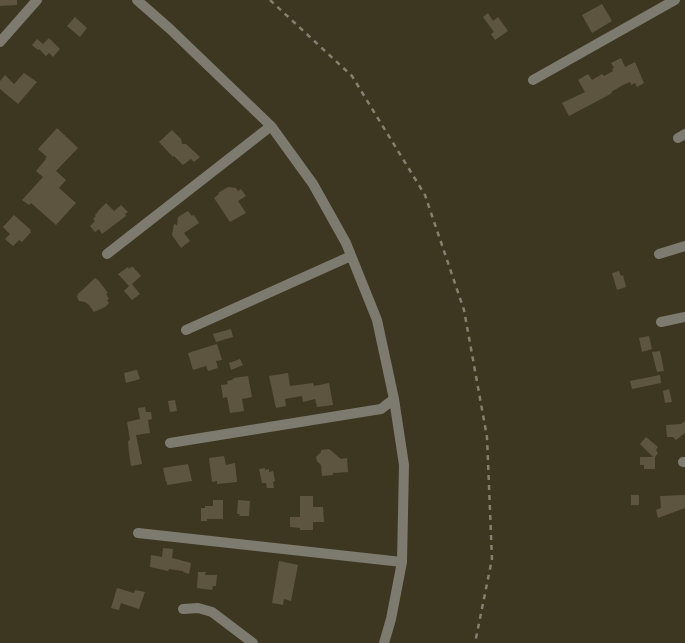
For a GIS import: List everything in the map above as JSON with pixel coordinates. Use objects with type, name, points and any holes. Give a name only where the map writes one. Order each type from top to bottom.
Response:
[{"type":"street","points":[[0,42],[37,0]]},
{"type":"street","points":[[137,0],[170,29],[271,126],[313,184],[346,243],[377,320],[394,399],[404,465],[402,562],[391,619],[384,643]]},
{"type":"street","points":[[533,80],[676,0]]},
{"type":"street","points":[[107,254],[271,126]]},
{"type":"street","points":[[659,254],[685,246]]},
{"type":"street","points":[[186,330],[351,256]]},
{"type":"street","points":[[661,322],[685,317]]},
{"type":"street","points":[[170,443],[381,409],[394,399]]},
{"type":"street","points":[[381,409],[396,417]]},
{"type":"street","points":[[138,533],[402,562]]},
{"type":"street","points":[[183,609],[205,608],[253,643]]},
{"type":"building","points":[[0,0],[17,0],[17,5],[0,6]]},
{"type":"building","points":[[602,4],[612,21],[592,33],[582,15]]},
{"type":"building","points":[[488,13],[493,21],[498,17],[508,31],[495,40],[491,34],[494,32],[483,17]]},
{"type":"building","points":[[75,17],[87,28],[80,37],[67,26]]},
{"type":"building","points":[[49,38],[60,49],[53,57],[49,53],[46,56],[32,45],[37,39],[43,44]]},
{"type":"building","points":[[621,58],[625,67],[635,62],[644,83],[637,87],[635,83],[631,85],[630,82],[623,85],[611,92],[612,93],[569,116],[562,103],[585,92],[578,80],[588,74],[592,80],[602,74],[604,76],[613,71],[612,69],[614,68],[611,63]]},
{"type":"building","points":[[24,73],[37,82],[18,104],[0,89],[0,81],[5,75],[14,84]]},
{"type":"building","points":[[57,128],[78,148],[56,171],[66,180],[59,188],[76,203],[56,225],[31,203],[29,205],[22,200],[43,177],[36,171],[47,157],[38,149]]},
{"type":"building","points":[[172,130],[181,139],[182,144],[186,144],[200,157],[194,162],[191,159],[183,165],[174,156],[173,157],[159,142]]},
{"type":"building","points":[[228,187],[236,188],[238,191],[241,189],[246,196],[238,201],[246,213],[230,222],[214,198],[219,194],[218,193]]},
{"type":"building","points":[[106,203],[114,211],[121,205],[128,212],[125,214],[126,216],[102,234],[99,229],[95,232],[90,226],[95,221],[93,219],[96,216],[95,215]]},
{"type":"building","points":[[188,211],[192,216],[194,215],[199,223],[184,233],[190,241],[181,248],[172,235],[174,224],[177,225],[178,217]]},
{"type":"building","points":[[14,215],[31,230],[31,232],[22,242],[19,240],[13,246],[5,239],[10,234],[3,227]]},
{"type":"building","points":[[128,267],[129,269],[133,267],[141,276],[132,284],[140,294],[132,300],[124,291],[129,286],[118,274]]},
{"type":"building","points":[[619,271],[621,276],[623,275],[626,287],[617,290],[612,273]]},
{"type":"building","points":[[95,278],[108,293],[106,294],[109,299],[107,300],[109,303],[105,307],[94,312],[89,305],[85,302],[79,301],[77,297],[78,294]]},
{"type":"building","points":[[231,329],[233,337],[216,342],[213,334]]},
{"type":"building","points":[[649,336],[652,349],[642,352],[639,338]]},
{"type":"building","points":[[217,344],[222,360],[216,361],[218,368],[208,371],[206,366],[193,370],[188,353]]},
{"type":"building","points":[[660,351],[664,371],[657,372],[652,352]]},
{"type":"building","points":[[240,359],[243,365],[231,370],[229,363]]},
{"type":"building","points":[[137,370],[140,379],[126,383],[124,373]]},
{"type":"building","points":[[288,373],[290,386],[313,383],[314,386],[329,383],[333,405],[317,407],[315,399],[303,402],[302,396],[285,399],[286,406],[276,408],[269,376]]},
{"type":"building","points":[[660,375],[661,383],[632,389],[630,381]]},
{"type":"building","points":[[248,376],[252,397],[242,399],[244,411],[230,413],[227,397],[223,398],[221,385],[228,384],[227,381],[234,378]]},
{"type":"building","points":[[669,389],[672,402],[665,403],[663,391]]},
{"type":"building","points":[[175,400],[177,411],[170,412],[168,401]]},
{"type":"building","points":[[145,407],[146,412],[151,412],[152,419],[148,420],[150,433],[136,435],[142,464],[131,466],[128,441],[130,440],[127,422],[140,419],[138,408]]},
{"type":"building","points":[[685,421],[685,433],[676,440],[673,437],[667,437],[666,425],[681,424]]},
{"type":"building","points":[[646,437],[658,447],[656,450],[658,453],[655,457],[655,469],[644,469],[644,465],[640,465],[640,457],[653,457],[640,444]]},
{"type":"building","points":[[329,449],[341,459],[347,458],[348,472],[333,473],[333,475],[322,476],[321,465],[317,461],[316,457],[321,450]]},
{"type":"building","points":[[224,456],[226,465],[235,463],[237,482],[217,484],[217,481],[212,482],[209,458]]},
{"type":"building","points":[[188,464],[192,481],[167,485],[163,468]]},
{"type":"building","points":[[265,468],[265,470],[269,469],[269,472],[273,471],[275,481],[273,482],[274,488],[267,488],[266,483],[262,483],[259,469]]},
{"type":"building","points":[[631,495],[639,495],[639,505],[631,505]]},
{"type":"building","points":[[685,495],[685,508],[658,518],[656,510],[661,508],[660,496]]},
{"type":"building","points":[[300,496],[313,496],[313,507],[323,507],[324,522],[313,522],[313,530],[300,530],[300,528],[290,527],[290,517],[300,517]]},
{"type":"building","points":[[213,500],[223,500],[223,519],[207,519],[207,521],[201,521],[201,508],[205,508],[205,506],[213,506]]},
{"type":"building","points":[[238,500],[250,501],[249,516],[239,516],[240,514],[237,514]]},
{"type":"building","points":[[163,548],[173,549],[172,558],[191,563],[189,574],[183,571],[169,569],[168,571],[150,567],[151,555],[162,557]]},
{"type":"building","points":[[279,561],[298,565],[291,601],[284,599],[283,605],[272,603]]},
{"type":"building","points":[[198,572],[206,572],[205,575],[217,575],[216,586],[213,586],[212,590],[197,588]]},
{"type":"building","points":[[117,588],[134,593],[135,590],[145,592],[139,609],[121,603],[119,610],[111,608]]},
{"type":"railway","points":[[270,0],[352,76],[425,195],[464,310],[487,437],[492,559],[475,643]]}]
